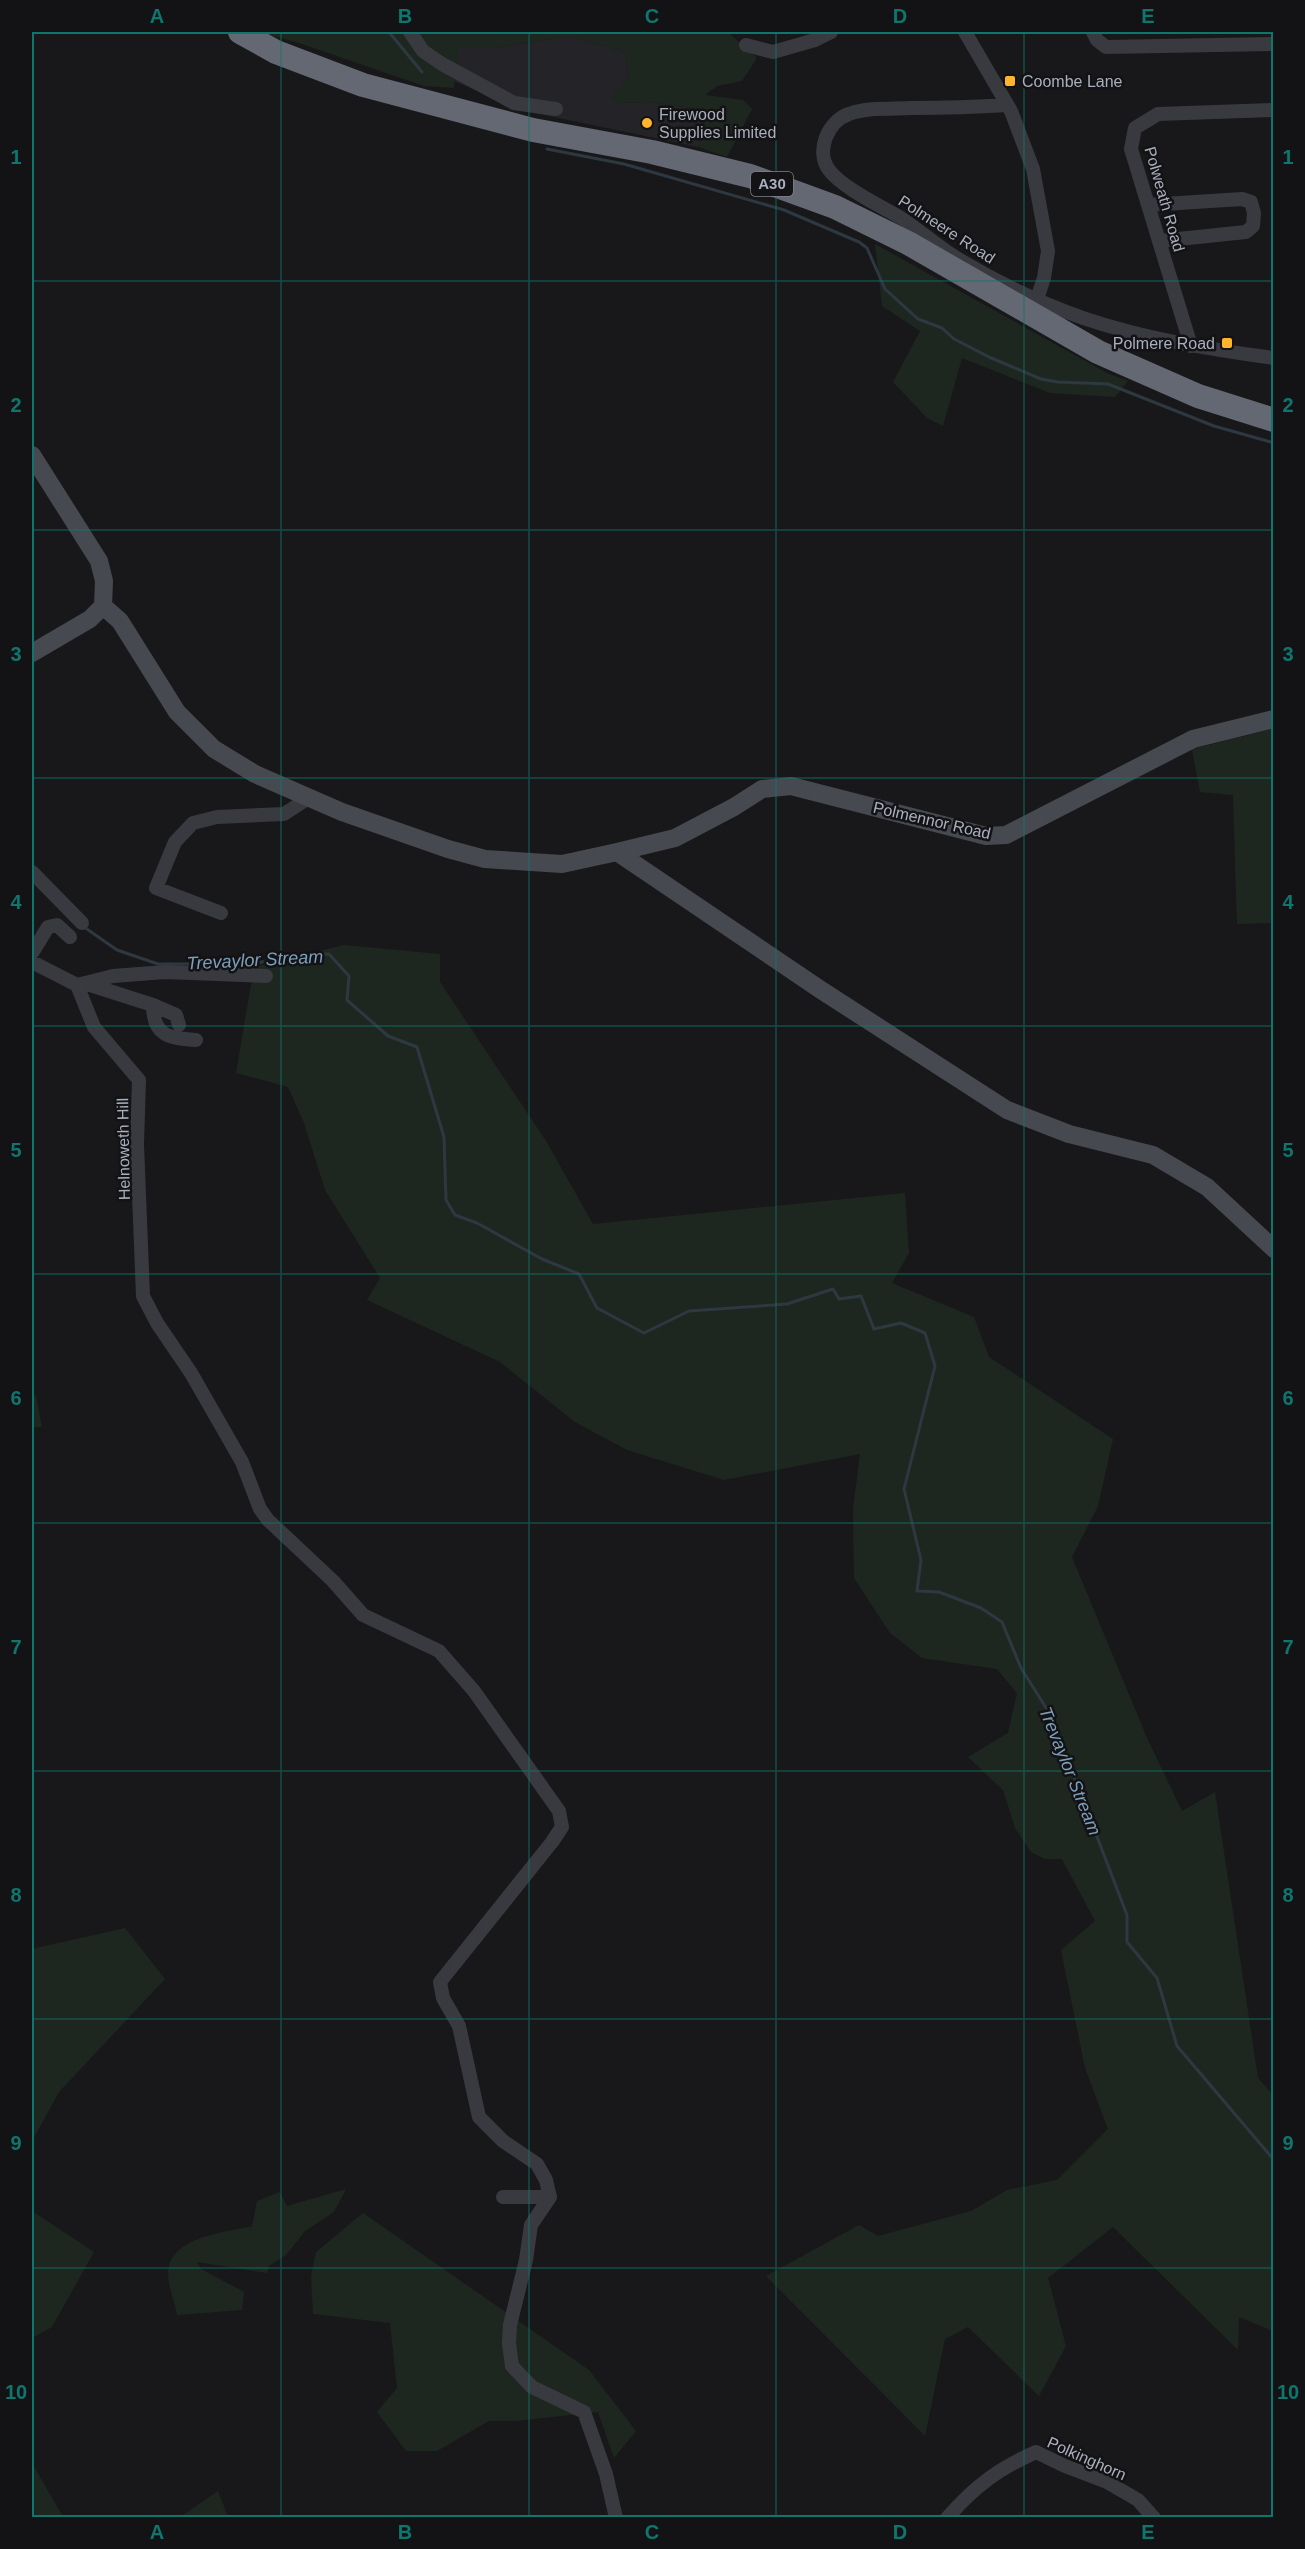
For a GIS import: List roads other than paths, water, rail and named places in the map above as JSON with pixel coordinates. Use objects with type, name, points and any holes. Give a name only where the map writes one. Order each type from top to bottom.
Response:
[{"type":"highway","name":"A30","points":[[240,32],[276,52],[363,85],[533,130],[652,152],[750,176],[835,207],[908,243],[1098,352],[1198,396],[1274,420]]},
{"type":"street","points":[[410,32],[423,51],[514,104],[556,109]]},
{"type":"street","points":[[746,45],[773,52],[815,40],[831,32]]},
{"type":"street","points":[[965,32],[1008,105],[1033,169],[1048,251],[1044,278],[1037,299]]},
{"type":"street","points":[[1093,32],[1097,40],[1106,46],[1274,44]]},
{"type":"street","name":"Polmeere Road","points":[[1008,105],[878,109],[848,114],[828,132],[823,145],[824,157],[828,168],[838,179],[910,224],[958,259],[1037,299],[1081,317],[1131,333],[1191,346],[1274,358]]},
{"type":"street","name":"Polweath Road","points":[[1191,346],[1131,149],[1135,128],[1158,114],[1274,110]]},
{"type":"street","points":[[1148,205],[1242,199],[1251,202],[1254,213],[1253,226],[1246,232],[1159,241]]},
{"type":"street","points":[[32,653],[90,619],[103,606],[104,580],[99,561],[34,467]]},
{"type":"street","name":"Polmennor Road","points":[[103,606],[120,621],[177,712],[214,749],[255,774],[307,799],[395,832],[485,859],[562,864],[617,852],[675,838],[734,807],[762,789],[791,786],[986,836],[1006,836],[1193,739],[1274,719]]},
{"type":"street","points":[[221,913],[156,888],[175,842],[193,823],[217,817],[284,814],[307,799]]},
{"type":"street","points":[[617,852],[821,990],[1006,1110],[1069,1134],[1153,1155],[1207,1187],[1274,1249]]},
{"type":"street","points":[[32,872],[82,923]]},
{"type":"street","points":[[32,952],[48,927],[57,925],[70,937]]},
{"type":"street","points":[[32,962],[82,984],[153,1005],[176,1015],[179,1025]]},
{"type":"street","points":[[82,984],[113,976],[165,972],[266,976]]},
{"type":"street","name":"Helnoweth Hill","points":[[82,984],[94,1027],[139,1080],[137,1144],[143,1296],[157,1323],[191,1373],[242,1462],[260,1509],[268,1520],[333,1581],[363,1615],[439,1651],[474,1690],[559,1811],[561,1827],[552,1842],[440,1982],[443,1998],[459,2026],[479,2117],[503,2141],[537,2164],[546,2180],[550,2197]]},
{"type":"street","points":[[153,1005],[155,1021],[160,1032],[168,1037],[196,1040]]},
{"type":"street","points":[[502,2197],[550,2197]]},
{"type":"street","points":[[550,2197],[531,2224],[526,2260],[510,2325],[509,2343],[512,2366],[532,2387],[584,2412],[606,2474],[616,2517]]},
{"type":"street","name":"Polkinghorn","points":[[947,2517],[975,2488],[1005,2465],[1036,2451],[1065,2466],[1107,2482],[1138,2500],[1154,2517]]},
{"type":"waterway","points":[[389,32],[422,72]]},
{"type":"waterway","points":[[547,149],[624,164],[784,210],[859,242],[867,248],[885,289],[918,319],[942,328],[954,339],[989,357],[1041,379],[1108,384],[1214,426],[1274,443]]},
{"type":"waterway","name":"Trevaylor Stream","points":[[84,927],[117,950],[158,964],[253,964],[294,955],[329,954],[349,976],[347,1000],[388,1036],[417,1047],[444,1137],[446,1200],[455,1215],[477,1223],[542,1259],[579,1274],[597,1308],[644,1333],[689,1311],[787,1304],[833,1289],[839,1299],[861,1296],[874,1329],[901,1323],[925,1333],[935,1366],[904,1489],[921,1560],[917,1591],[939,1592],[981,1608],[1002,1622],[1021,1668],[1050,1714],[1127,1915],[1127,1942],[1157,1978],[1177,2046],[1274,2160]]},
{"type":"place","name":"Coombe Lane","points":[[1010,81]]},
{"type":"place","name":"Firewood Supplies Limited","points":[[647,123]]},
{"type":"place","name":"Polmere Road","points":[[1227,343]]}]
